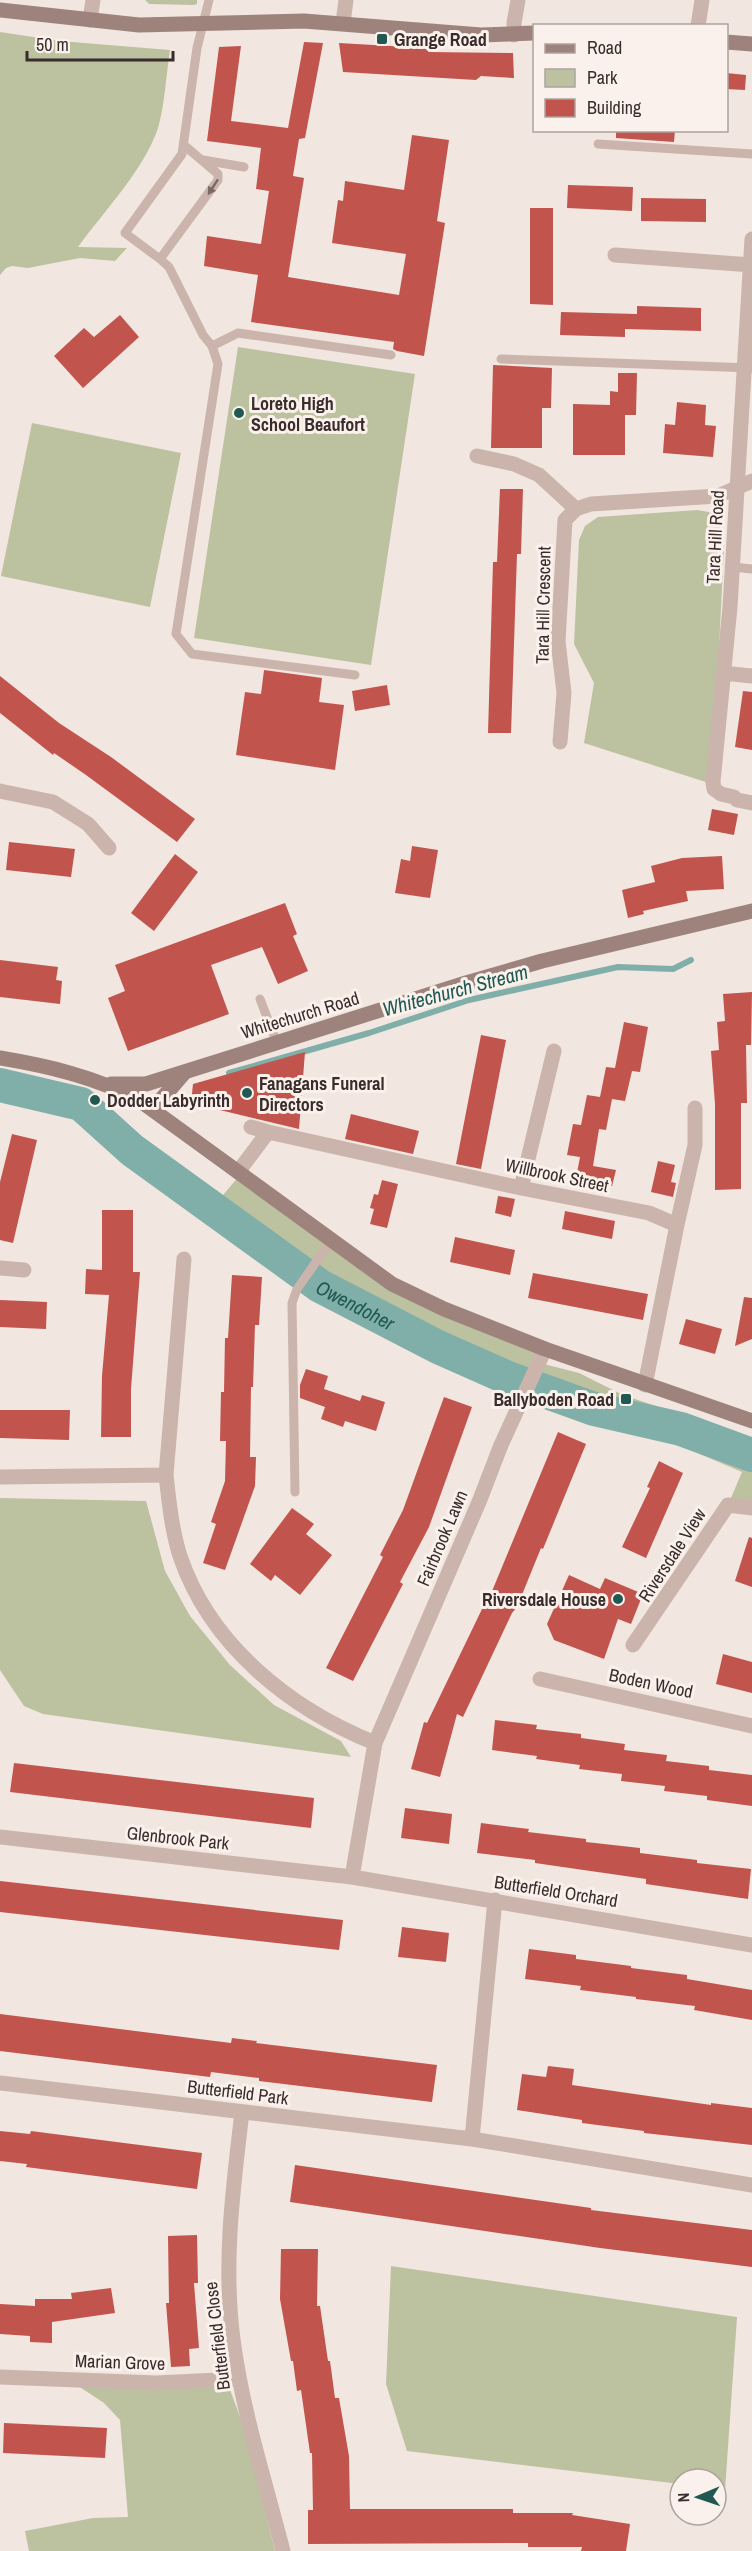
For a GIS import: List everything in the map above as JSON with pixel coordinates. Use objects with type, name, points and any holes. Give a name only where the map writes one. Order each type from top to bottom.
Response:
[{"type":"main road","points":[[0,10],[139,25],[285,21],[343,23],[481,35],[533,33]]},
{"type":"main road","points":[[728,42],[752,44]]},
{"type":"main road","name":"Whitechurch Road","points":[[108,1084],[146,1084],[466,982],[542,961],[752,911]]},
{"type":"main road","points":[[0,1058],[75,1074],[108,1084],[139,1100],[392,1284],[444,1309],[545,1349],[752,1421]]},
{"type":"main road","points":[[153,1109],[184,1073]]},
{"type":"street","points":[[90,20],[93,0]]},
{"type":"street","points":[[343,23],[346,0]]},
{"type":"street","points":[[514,35],[518,0]]},
{"type":"street","points":[[698,24],[702,0]]},
{"type":"street","name":"Tara Hill Road","points":[[741,800],[721,794],[714,789],[713,782],[748,368],[752,239]]},
{"type":"street","points":[[615,255],[751,265]]},
{"type":"street","points":[[477,456],[514,464],[540,475],[576,508],[591,504],[718,496],[752,481]]},
{"type":"street","name":"Tara Hill Crescent","points":[[560,742],[564,693],[558,642],[565,520],[576,508]]},
{"type":"street","points":[[723,673],[752,676]]},
{"type":"street","points":[[0,791],[53,802],[88,824],[109,848]]},
{"type":"street","points":[[521,1188],[554,1051]]},
{"type":"street","points":[[645,1385],[695,1145],[695,1108]]},
{"type":"street","name":"Willbrook Street","points":[[251,1127],[521,1188],[649,1213],[677,1225]]},
{"type":"street","points":[[238,1173],[268,1132]]},
{"type":"street","points":[[184,1259],[166,1475],[180,1555],[199,1600],[241,1655],[288,1697],[375,1743]]},
{"type":"street","points":[[0,1268],[24,1270]]},
{"type":"street","name":"Fairbrook Lawn","points":[[352,1877],[375,1743],[479,1502],[501,1445],[545,1349]]},
{"type":"street","points":[[0,1477],[166,1475]]},
{"type":"street","name":"Riversdale View","points":[[633,1645],[728,1505],[752,1508]]},
{"type":"street","name":"Boden Wood","points":[[540,1679],[752,1726]]},
{"type":"street","name":"Glenbrook Park","points":[[0,1837],[352,1877]]},
{"type":"street","name":"Butterfield Orchard","points":[[352,1877],[752,1945]]},
{"type":"street","points":[[472,2139],[495,1900]]},
{"type":"street","name":"Butterfield Park","points":[[0,2083],[472,2139],[752,2185]]},
{"type":"street","name":"Butterfield Close","points":[[242,2112],[231,2197],[228,2261],[232,2336],[239,2379],[283,2551]]},
{"type":"street","name":"Marian Grove","points":[[0,2376],[156,2383],[239,2379]]},
{"type":"lane","points":[[209,0],[197,48],[185,146],[182,154],[124,232],[169,267],[212,346],[218,364],[176,634],[192,654],[355,675]]},
{"type":"lane","points":[[598,144],[752,154]]},
{"type":"lane","points":[[160,259],[218,180],[218,174],[185,146]]},
{"type":"lane","points":[[201,160],[244,166]]},
{"type":"lane","points":[[212,346],[238,333],[391,355]]},
{"type":"lane","points":[[501,359],[748,368]]},
{"type":"lane","points":[[732,567],[752,569]]},
{"type":"lane","points":[[260,999],[277,1043]]},
{"type":"lane","points":[[295,1492],[292,1302],[311,1267],[330,1241]]},
{"type":"green space","points":[[145,0],[197,0],[197,4],[149,4]]},
{"type":"green space","points":[[0,32],[60,41],[170,50],[162,109],[152,144],[133,175],[78,247],[127,248],[115,261],[80,258],[28,268],[12,266],[6,268],[0,275]]},
{"type":"green space","points":[[238,347],[415,374],[371,665],[194,638]]},
{"type":"green space","points":[[32,423],[181,453],[150,607],[1,576]]},
{"type":"green space","points":[[697,510],[709,512],[719,523],[724,549],[712,784],[584,743],[594,683],[574,644],[579,540],[585,526],[598,517]]},
{"type":"green space","points":[[240,1175],[392,1284],[544,1352],[544,1364],[579,1373],[623,1395],[752,1438],[752,1508],[728,1505],[742,1472],[594,1409],[508,1378],[438,1347],[320,1286],[212,1208]]},
{"type":"green space","points":[[0,1498],[146,1501],[165,1571],[190,1616],[230,1665],[274,1705],[341,1741],[351,1757],[43,1714],[24,1706],[0,1670]]},
{"type":"green space","points":[[391,2266],[737,2317],[727,2467],[668,2467],[668,2483],[407,2451],[386,2384]]},
{"type":"green space","points":[[69,2380],[229,2387],[243,2425],[275,2551],[29,2551],[25,2531],[93,2518],[128,2517],[120,2420],[104,2403]]},
{"type":"building","points":[[304,42],[323,43],[305,138],[299,139],[293,176],[304,178],[288,277],[399,295],[406,254],[332,243],[338,200],[343,201],[345,181],[404,190],[412,135],[449,140],[437,221],[445,223],[424,356],[397,351],[393,349],[394,342],[251,322],[258,275],[204,266],[207,236],[261,244],[269,191],[256,189],[261,148],[207,141],[219,47],[241,46],[231,121],[288,128]]},
{"type":"building","points":[[339,43],[425,48],[429,52],[513,53],[514,78],[481,76],[476,80],[343,72]]},
{"type":"building","points":[[728,73],[746,75],[745,90],[728,89]]},
{"type":"building","points":[[616,132],[675,132],[674,142],[616,138]]},
{"type":"building","points":[[568,185],[633,187],[632,211],[567,208]]},
{"type":"building","points":[[641,198],[706,199],[706,222],[641,221]]},
{"type":"building","points":[[530,208],[553,208],[553,305],[530,304]]},
{"type":"building","points":[[637,306],[701,308],[701,331],[625,329],[625,337],[560,335],[561,312],[637,314]]},
{"type":"building","points":[[120,315],[139,337],[83,388],[54,356],[84,328],[94,337]]},
{"type":"building","points":[[493,365],[552,368],[551,408],[542,408],[542,448],[491,448]]},
{"type":"building","points":[[618,373],[637,373],[636,415],[625,415],[625,455],[573,455],[573,404],[610,405],[610,391],[618,392]]},
{"type":"building","points":[[677,402],[706,405],[705,425],[716,426],[713,457],[663,453],[665,424],[675,425]]},
{"type":"building","points":[[500,489],[523,489],[521,554],[517,554],[511,733],[488,733],[493,562],[497,562]]},
{"type":"building","points":[[264,670],[322,678],[319,702],[344,705],[335,770],[236,755],[245,692],[261,694]]},
{"type":"building","points":[[0,676],[59,723],[111,757],[195,819],[177,842],[86,775],[54,753],[53,755],[0,713]]},
{"type":"building","points":[[387,685],[390,705],[355,711],[352,691]]},
{"type":"building","points":[[743,691],[752,692],[752,750],[735,747]]},
{"type":"building","points":[[712,809],[738,814],[734,835],[708,830]]},
{"type":"building","points":[[9,842],[75,849],[71,877],[6,870]]},
{"type":"building","points":[[412,846],[438,850],[430,898],[395,893],[401,859],[410,861]]},
{"type":"building","points":[[175,854],[198,872],[154,931],[131,913]]},
{"type":"building","points":[[722,856],[724,889],[686,891],[688,901],[643,911],[644,914],[628,918],[622,890],[655,882],[651,866],[682,858]]},
{"type":"building","points":[[285,903],[297,934],[293,936],[308,971],[278,984],[262,947],[211,965],[229,1014],[128,1051],[108,998],[125,991],[115,965]]},
{"type":"building","points":[[0,960],[58,967],[56,980],[62,981],[60,1004],[0,997]]},
{"type":"building","points":[[752,992],[751,1045],[746,1045],[747,1103],[741,1103],[741,1189],[715,1190],[715,1104],[711,1051],[719,1050],[717,1022],[725,1021],[723,994]]},
{"type":"building","points":[[624,1022],[648,1027],[640,1072],[632,1071],[625,1101],[612,1099],[606,1130],[599,1129],[593,1166],[616,1170],[612,1186],[576,1178],[580,1157],[567,1155],[573,1124],[581,1125],[587,1095],[600,1097],[606,1067],[615,1068]]},
{"type":"building","points":[[481,1035],[506,1040],[481,1169],[456,1164]]},
{"type":"building","name":"Fanagans Funeral Directors","points":[[305,1052],[299,1129],[191,1103],[193,1084]]},
{"type":"building","points":[[351,1114],[419,1131],[413,1154],[345,1139]]},
{"type":"building","points":[[12,1134],[37,1140],[13,1243],[0,1240],[0,1182]]},
{"type":"building","points":[[658,1161],[675,1165],[671,1182],[676,1183],[673,1197],[651,1192]]},
{"type":"building","points":[[382,1180],[398,1184],[387,1228],[370,1224],[374,1209],[370,1208],[374,1194],[378,1195]]},
{"type":"building","points":[[498,1196],[515,1199],[511,1217],[495,1213]]},
{"type":"building","points":[[102,1210],[133,1210],[133,1272],[140,1272],[131,1389],[131,1437],[101,1437],[102,1376],[109,1295],[85,1294],[86,1269],[102,1270]]},
{"type":"building","points":[[565,1211],[615,1221],[612,1239],[562,1229]]},
{"type":"building","points":[[455,1237],[515,1250],[510,1275],[450,1262]]},
{"type":"building","points":[[533,1273],[648,1294],[643,1320],[528,1298]]},
{"type":"building","points":[[232,1275],[262,1277],[259,1325],[255,1325],[253,1387],[251,1387],[250,1457],[256,1457],[255,1486],[225,1570],[203,1563],[216,1524],[211,1522],[225,1481],[226,1441],[220,1441],[221,1392],[224,1392],[225,1338],[228,1338]]},
{"type":"building","points":[[744,1297],[752,1298],[752,1339],[735,1346]]},
{"type":"building","points":[[0,1300],[47,1302],[46,1329],[0,1327]]},
{"type":"building","points":[[686,1319],[722,1329],[715,1354],[679,1344]]},
{"type":"building","points":[[306,1369],[328,1376],[324,1389],[360,1401],[362,1395],[385,1402],[376,1431],[345,1421],[343,1427],[321,1419],[325,1407],[300,1398],[300,1385]]},
{"type":"building","points":[[444,1397],[472,1407],[429,1527],[400,1582],[403,1584],[353,1681],[326,1668],[383,1557],[380,1555],[403,1510]]},
{"type":"building","points":[[0,1410],[70,1410],[69,1440],[0,1438]]},
{"type":"building","points":[[558,1432],[586,1444],[543,1549],[541,1548],[517,1607],[512,1613],[463,1717],[457,1714],[440,1777],[411,1769],[424,1722],[427,1723],[483,1607],[485,1608]]},
{"type":"building","points":[[659,1461],[683,1473],[646,1558],[622,1547],[650,1488],[647,1487]]},
{"type":"building","points":[[292,1508],[314,1524],[306,1534],[332,1555],[300,1595],[275,1575],[271,1581],[250,1564]]},
{"type":"building","points":[[749,1537],[752,1538],[752,1587],[735,1581]]},
{"type":"building","points":[[569,1575],[600,1589],[605,1578],[643,1594],[631,1624],[618,1619],[604,1659],[554,1640],[547,1624]]},
{"type":"building","points":[[723,1654],[752,1662],[752,1693],[716,1684]]},
{"type":"building","points":[[495,1720],[537,1725],[536,1729],[581,1734],[581,1738],[625,1744],[624,1750],[667,1755],[666,1761],[709,1766],[709,1770],[752,1775],[752,1806],[707,1800],[707,1796],[664,1791],[665,1786],[621,1781],[622,1774],[579,1769],[580,1765],[492,1750]]},
{"type":"building","points":[[14,1763],[314,1798],[311,1828],[10,1792]]},
{"type":"building","points":[[405,1808],[452,1814],[449,1844],[401,1838]]},
{"type":"building","points":[[481,1823],[529,1829],[528,1832],[586,1839],[586,1842],[640,1848],[640,1853],[697,1860],[697,1863],[751,1869],[748,1899],[646,1884],[646,1879],[535,1863],[535,1860],[477,1853]]},
{"type":"building","points":[[0,1881],[343,1920],[339,1950],[0,1912]]},
{"type":"building","points":[[402,1927],[449,1933],[446,1962],[398,1957]]},
{"type":"building","points":[[529,1949],[576,1955],[576,1959],[687,1975],[687,1979],[752,1990],[752,2020],[694,2010],[695,2006],[636,1999],[636,1997],[580,1990],[581,1986],[525,1979]]},
{"type":"building","points":[[0,2014],[231,2043],[232,2038],[257,2041],[256,2043],[437,2065],[432,2102],[259,2081],[259,2078],[211,2072],[210,2077],[0,2051]]},
{"type":"building","points":[[548,2066],[574,2069],[572,2085],[711,2105],[711,2103],[752,2108],[752,2145],[644,2133],[644,2131],[582,2123],[582,2120],[517,2110],[522,2074],[546,2077]]},
{"type":"building","points":[[0,2131],[30,2134],[31,2131],[202,2153],[197,2189],[26,2167],[27,2164],[0,2161]]},
{"type":"building","points":[[295,2165],[591,2208],[591,2210],[752,2230],[752,2267],[600,2248],[290,2202]]},
{"type":"building","points":[[197,2235],[198,2283],[194,2283],[199,2348],[189,2349],[190,2366],[171,2367],[166,2303],[169,2303],[168,2236]]},
{"type":"building","points":[[281,2249],[318,2249],[317,2306],[320,2306],[335,2398],[339,2398],[349,2456],[350,2509],[513,2509],[513,2513],[573,2513],[572,2515],[630,2524],[626,2551],[581,2551],[582,2547],[528,2547],[528,2543],[308,2544],[308,2510],[313,2510],[312,2453],[310,2453],[301,2390],[297,2391],[280,2299]]},
{"type":"building","points":[[111,2288],[115,2313],[52,2322],[52,2343],[30,2342],[30,2336],[0,2334],[0,2304],[35,2306],[35,2299],[72,2299],[71,2293]]},
{"type":"building","points":[[4,2423],[107,2428],[105,2458],[3,2453]]},
{"type":"waterway","name":"Whitechurch Stream","points":[[229,1073],[369,1033],[469,1000],[618,967],[673,969],[691,960]]},
{"type":"waterway","name":"Owendoher","points":[[0,1085],[81,1104],[132,1150],[320,1286],[438,1347],[508,1378],[594,1409],[681,1429],[752,1455]]},
{"type":"place","name":"Grange Road","points":[[382,39]]},
{"type":"place","name":"Loreto High School Beaufort","points":[[239,413]]},
{"type":"place","name":"Fanagans Funeral Directors","points":[[247,1093]]},
{"type":"place","name":"Dodder Labyrinth","points":[[95,1100]]},
{"type":"place","name":"Ballyboden Road","points":[[626,1399]]},
{"type":"place","name":"Riversdale House","points":[[618,1599]]}]
